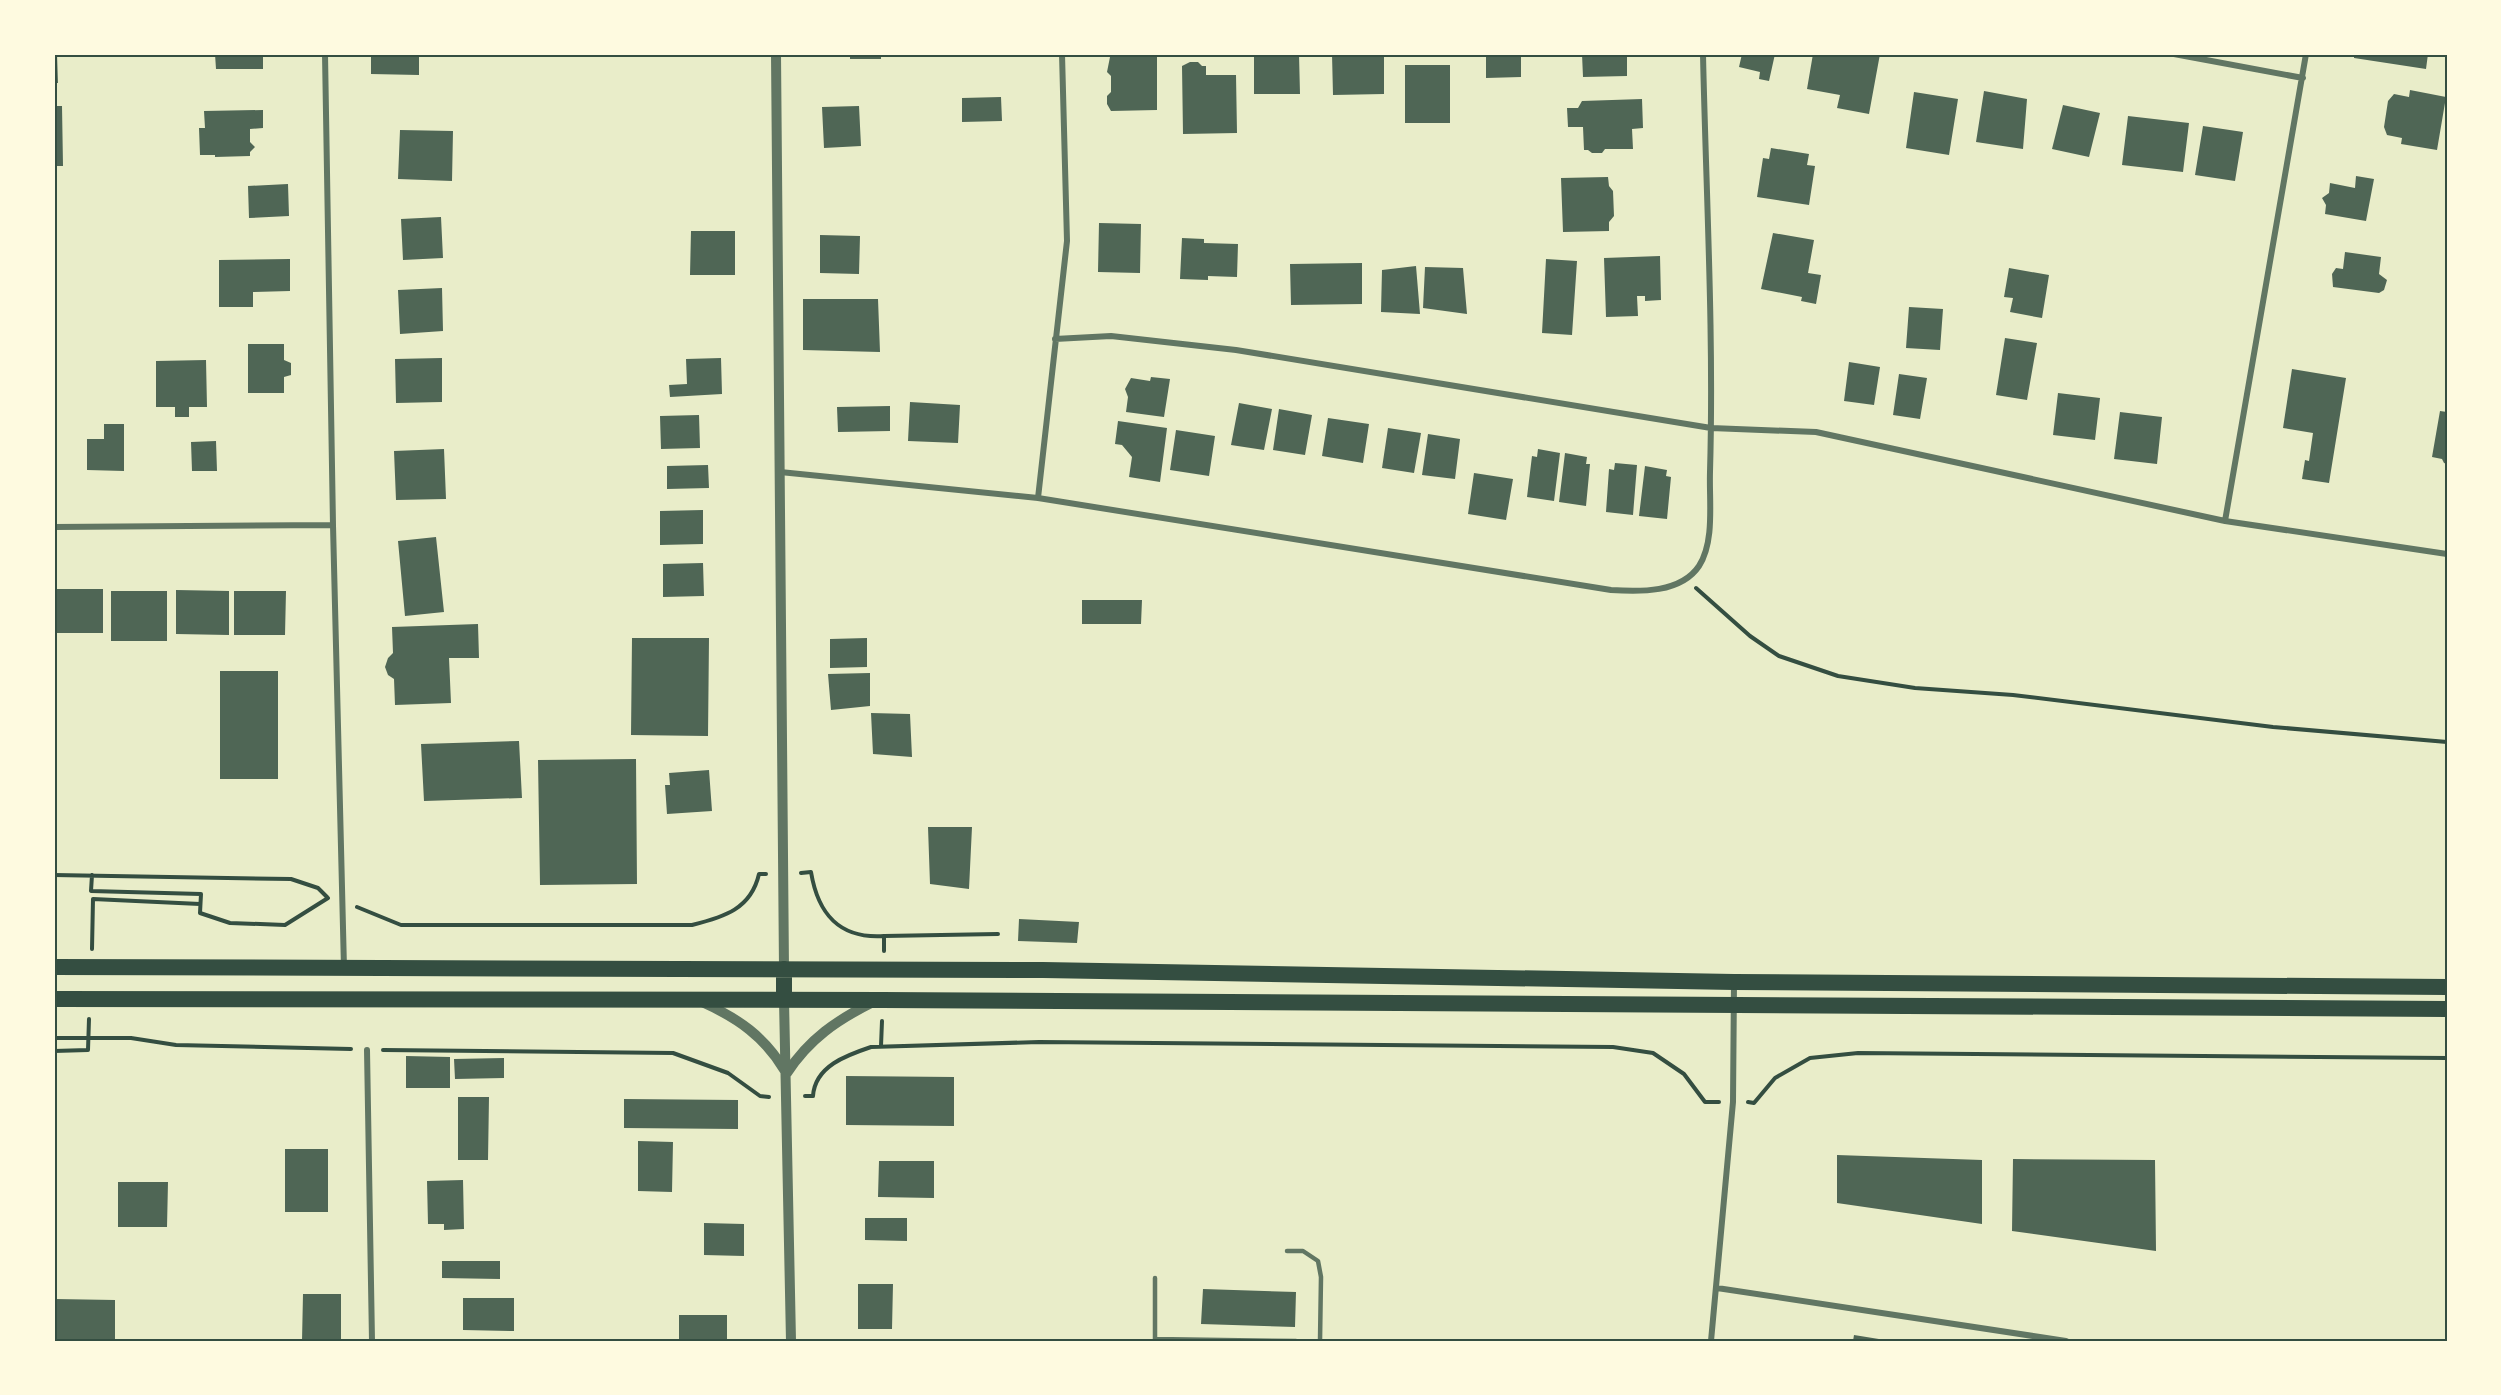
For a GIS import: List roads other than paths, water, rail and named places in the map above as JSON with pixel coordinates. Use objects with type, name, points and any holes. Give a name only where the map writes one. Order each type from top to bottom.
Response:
[{"type":"highway","points":[[54,967],[1043,970],[1734,982],[2447,987]]},
{"type":"highway","points":[[784,969],[784,1000]]},
{"type":"highway","points":[[54,999],[877,1000],[2447,1009]]},
{"type":"street","points":[[325,54],[344,968]]},
{"type":"street","points":[[776,54],[784,969]]},
{"type":"street","points":[[1038,498],[1067,241],[1062,54]]},
{"type":"street","points":[[780,472],[1038,498],[1611,591],[1647,592],[1686,579],[1699,566],[1708,547],[1711,428],[1703,54]]},
{"type":"street","points":[[2174,54],[2303,78]]},
{"type":"street","points":[[2225,521],[2306,54]]},
{"type":"street","points":[[1055,339],[1111,336],[1236,350],[1711,428],[1816,432],[2225,521],[2447,554]]},
{"type":"street","points":[[54,527],[333,525]]},
{"type":"street","points":[[1711,1341],[1733,1102],[1734,982]]},
{"type":"street","points":[[784,1000],[791,1341]]},
{"type":"street","points":[[787,1074],[804,1049],[825,1030],[877,1000]]},
{"type":"street","points":[[699,1001],[733,1017],[755,1033],[779,1059],[787,1074]]},
{"type":"street","points":[[367,1050],[372,1341]]},
{"type":"street","points":[[1717,1288],[2066,1341]]},
{"type":"lane","points":[[1287,1251],[1303,1251],[1318,1261],[1321,1277],[1320,1341]]},
{"type":"lane","points":[[1155,1278],[1155,1340],[1296,1341]]}]
